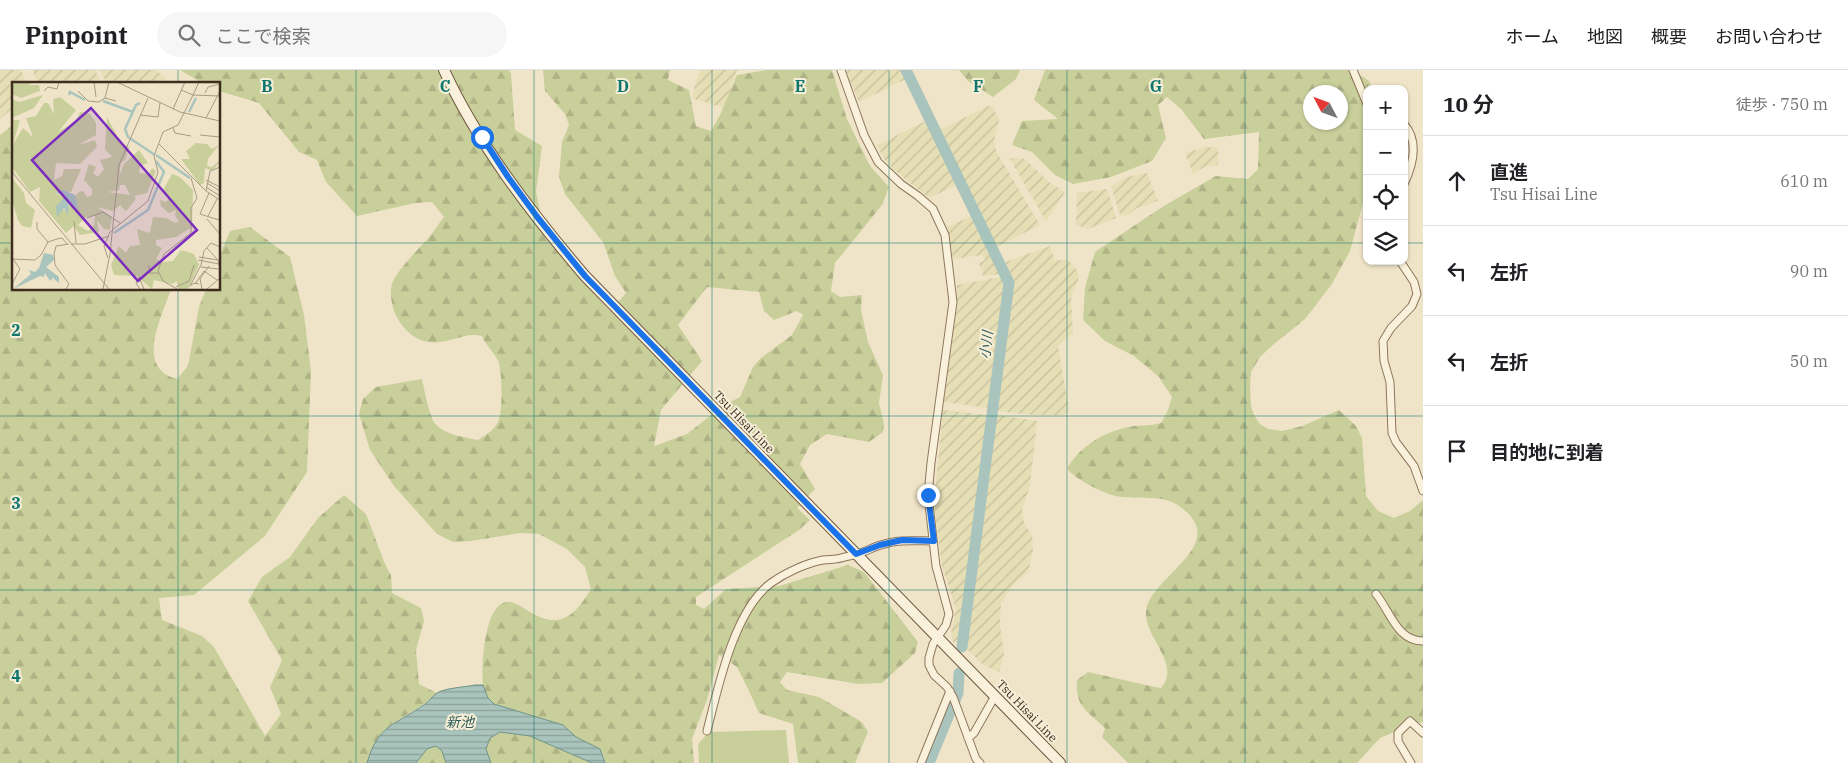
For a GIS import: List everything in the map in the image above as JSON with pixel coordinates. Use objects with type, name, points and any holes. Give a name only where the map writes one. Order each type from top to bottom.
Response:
[{"type":"main road","name":"Tsu Hisai Line","points":[[444,70],[461,102],[508,177],[585,276],[1060,763]]},
{"type":"street","points":[[841,70],[864,135],[878,162],[932,209],[945,235],[953,302],[930,463],[928,495],[936,566],[949,614],[946,625],[936,638],[929,658],[929,665],[934,675],[952,697],[980,763]]},
{"type":"street","points":[[1353,70],[1363,94]]},
{"type":"street","points":[[1407,175],[1411,165],[1413,143],[1408,129]]},
{"type":"street","points":[[1403,265],[1414,282],[1417,294],[1412,306],[1391,328],[1383,341],[1384,361],[1390,382],[1392,433],[1396,442],[1414,466],[1423,491]]},
{"type":"street","points":[[707,731],[720,679],[740,625],[753,602],[772,582],[822,560],[839,559],[880,545],[902,540],[934,541]]},
{"type":"street","points":[[1376,594],[1404,635],[1412,639],[1423,640]]},
{"type":"street","points":[[968,738],[974,733],[995,696]]},
{"type":"street","points":[[921,763],[952,697]]},
{"type":"street","points":[[1411,763],[1398,741],[1398,733],[1410,722],[1423,733]]},
{"type":"shaded area","points":[[0,70],[21,70],[26,82],[12,82],[12,109],[0,119]]},
{"type":"shaded area","points":[[32,70],[95,70],[101,82],[38,82]]},
{"type":"shaded area","points":[[100,70],[155,70],[166,78],[160,82],[106,82]]},
{"type":"shaded area","points":[[701,70],[737,70],[724,108],[692,98],[696,80]]},
{"type":"shaded area","points":[[846,70],[901,70],[906,79],[859,102]]},
{"type":"shaded area","points":[[988,106],[993,107],[999,120],[994,141],[996,151],[1040,225],[996,247],[940,130]]},
{"type":"shaded area","points":[[926,121],[957,185],[929,198],[894,170],[885,160],[877,145]]},
{"type":"shaded area","points":[[1205,147],[1218,148],[1218,165],[1204,167],[1193,174],[1185,153]]},
{"type":"shaded area","points":[[1010,159],[1025,159],[1050,183],[1065,192],[1046,221]]},
{"type":"shaded area","points":[[1147,173],[1158,201],[1137,208],[1128,215],[1120,215],[1111,186],[1127,177]]},
{"type":"shaded area","points":[[1107,189],[1116,218],[1088,229],[1076,225],[1077,193]]},
{"type":"shaded area","points":[[972,216],[1000,274],[983,276],[979,263],[985,260],[982,255],[953,259],[947,227]]},
{"type":"shaded area","points":[[1050,246],[1055,261],[1067,259],[1076,269],[1079,277],[1071,298],[1073,333],[1058,346],[1069,409],[1065,415],[1035,415],[997,411],[1014,283],[1005,262]]},
{"type":"shaded area","points":[[1001,277],[1005,283],[988,408],[944,402],[957,306],[957,285]]},
{"type":"shaded area","points":[[943,410],[988,415],[959,643],[953,642],[951,633],[956,609],[942,566],[934,504]]},
{"type":"shaded area","points":[[996,415],[1037,421],[1030,486],[1022,510],[1024,523],[1032,535],[1033,551],[1028,572],[1013,585],[1001,603],[1000,623],[1004,655],[999,672],[982,664],[965,647]]},
{"type":"green space","points":[[180,70],[509,70],[511,74],[515,130],[542,146],[536,192],[546,239],[610,311],[626,293],[615,276],[603,242],[565,194],[559,177],[562,142],[569,125],[565,114],[545,91],[543,70],[670,70],[668,80],[689,90],[696,126],[711,131],[737,75],[767,70],[832,70],[847,119],[870,166],[889,187],[882,205],[835,263],[831,291],[840,297],[862,295],[861,310],[868,342],[883,375],[879,403],[884,424],[883,432],[869,442],[827,434],[810,445],[800,464],[815,489],[797,508],[810,520],[799,530],[696,597],[696,605],[704,609],[726,589],[779,586],[848,565],[864,572],[918,642],[915,653],[882,683],[858,684],[787,672],[780,682],[787,690],[819,697],[862,722],[868,732],[855,763],[798,763],[793,724],[759,713],[737,667],[719,655],[707,700],[692,739],[694,763],[605,763],[600,749],[576,737],[563,725],[494,704],[490,700],[485,693],[483,685],[483,653],[488,628],[497,608],[503,603],[512,602],[548,620],[565,618],[578,607],[591,589],[585,567],[567,549],[539,534],[520,533],[453,542],[437,534],[394,486],[370,450],[359,414],[363,399],[376,387],[422,379],[434,422],[443,430],[454,435],[478,440],[492,430],[500,417],[502,393],[499,363],[482,336],[469,335],[442,342],[421,340],[413,336],[404,327],[394,312],[391,288],[396,276],[444,217],[432,202],[415,203],[357,216],[326,182],[317,160],[299,152],[259,103],[220,91],[220,82],[201,82]],"holes":[[[707,287],[759,292],[764,311],[774,320],[797,311],[803,315],[792,335],[761,358],[753,367],[740,397],[724,405],[687,434],[654,446],[661,410],[702,361],[678,325]]]},
{"type":"green space","points":[[959,70],[1020,70],[1016,79],[993,97],[968,81]]},
{"type":"green space","points":[[1045,70],[1353,70],[1369,81],[1371,85],[1363,85],[1363,203],[1350,251],[1332,284],[1305,319],[1260,357],[1251,372],[1250,386],[1251,406],[1254,415],[1260,424],[1268,429],[1282,431],[1302,426],[1339,410],[1356,426],[1362,438],[1366,496],[1378,511],[1394,518],[1410,511],[1423,500],[1423,722],[1413,724],[1380,738],[1357,763],[1128,763],[1102,737],[1105,728],[1080,703],[1077,680],[1088,672],[1161,688],[1166,679],[1167,670],[1165,660],[1150,631],[1146,611],[1151,598],[1194,546],[1197,532],[1192,518],[1176,504],[1155,498],[1116,496],[1083,482],[1067,469],[1079,453],[1104,435],[1124,428],[1161,423],[1172,397],[1159,377],[1134,356],[1105,341],[1083,320],[1085,288],[1095,252],[1162,207],[1216,176],[1248,179],[1258,169],[1259,132],[1204,139],[1181,109],[1167,97],[1158,105],[1166,138],[1152,161],[1111,177],[1073,184],[1055,175],[1032,152],[1012,145],[1022,121],[1058,119],[1034,100]]},
{"type":"green space","points":[[12,126],[12,290],[171,290],[154,340],[154,353],[157,364],[164,373],[177,379],[188,366],[199,307],[206,290],[220,290],[220,255],[230,231],[250,227],[290,257],[304,315],[311,371],[307,472],[265,536],[194,595],[159,598],[162,620],[202,636],[214,647],[265,736],[281,714],[270,687],[282,660],[248,601],[262,577],[290,557],[318,518],[344,495],[366,514],[391,575],[392,593],[421,608],[424,621],[416,650],[419,684],[437,693],[384,731],[367,763],[0,763],[0,135]]},
{"type":"green space","points":[[786,730],[789,763],[699,763],[698,744],[709,732]]},
{"type":"green space","points":[[500,732],[530,736],[592,763],[491,763],[486,749],[490,738]]},
{"type":"green space","points":[[436,746],[442,751],[446,763],[416,763],[427,749]]},
{"type":"water","name":"新池","points":[[483,685],[488,698],[494,704],[563,725],[576,737],[600,749],[605,763],[592,763],[530,736],[500,732],[490,738],[486,749],[491,763],[446,763],[442,751],[436,746],[427,749],[416,763],[367,763],[371,750],[377,740],[389,727],[427,703],[441,691]]},
{"type":"waterway","name":"小川","points":[[906,70],[1009,283],[962,647]]},
{"type":"waterway","name":"小川","points":[[929,763],[958,693],[959,673]]},
{"type":"route","points":[[482,137],[508,177],[558,245],[585,276],[856,554],[880,545],[902,540],[934,541],[928,495]]}]
